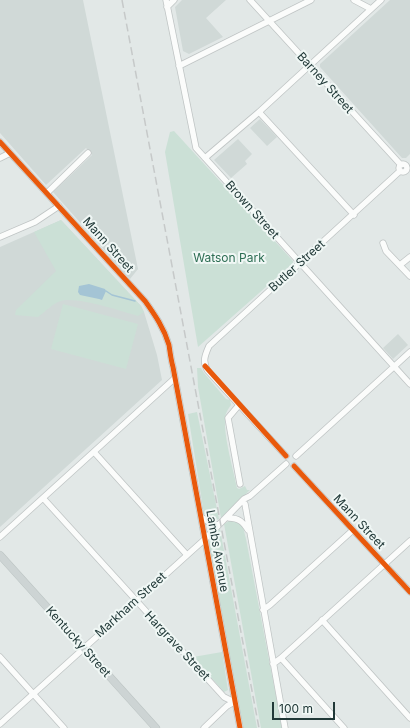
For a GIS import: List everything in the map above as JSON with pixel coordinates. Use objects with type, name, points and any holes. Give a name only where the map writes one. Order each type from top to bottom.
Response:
[{"type":"main road","name":"Kentucky Street","points":[[0,555],[156,728]]},
{"type":"street","name":"Brown Street","points":[[166,0],[196,148],[410,384]]},
{"type":"street","points":[[167,7],[174,0]]},
{"type":"street","name":"Barney Street","points":[[250,0],[406,169]]},
{"type":"street","points":[[179,66],[311,0]]},
{"type":"street","points":[[354,0],[371,9]]},
{"type":"street","points":[[205,158],[259,112],[381,0]]},
{"type":"street","points":[[259,112],[354,215]]},
{"type":"street","name":"Mann Street","points":[[0,142],[153,312],[160,322],[169,345],[175,378]]},
{"type":"street","points":[[0,158],[10,153]]},
{"type":"street","points":[[47,193],[88,153]]},
{"type":"street","name":"Butler Street","points":[[239,405],[205,366],[205,356],[209,346],[300,262],[406,169]]},
{"type":"street","points":[[0,237],[35,222],[59,206]]},
{"type":"street","points":[[383,243],[386,251],[410,276]]},
{"type":"street","points":[[400,265],[410,256]]},
{"type":"street","points":[[296,456],[410,352]]},
{"type":"street","points":[[0,537],[175,378]]},
{"type":"street","name":"Lambs Avenue","points":[[175,378],[240,728]]},
{"type":"street","points":[[240,484],[228,418],[239,405],[286,456],[286,464],[294,466],[297,462],[296,456]]},
{"type":"street","points":[[94,452],[187,555]]},
{"type":"street","points":[[286,456],[292,454],[296,456]]},
{"type":"street","name":"Markham Street","points":[[227,519],[227,515],[244,499],[250,496],[286,464]]},
{"type":"street","name":"Mann Street","points":[[294,466],[410,592]]},
{"type":"street","name":"Markham Street","points":[[0,724],[205,539],[218,525],[245,504],[250,496]]},
{"type":"street","name":"Hargrave Street","points":[[43,498],[224,697],[234,702]]},
{"type":"street","points":[[245,504],[285,728]]},
{"type":"street","name":"Lambs Avenue","points":[[201,516],[212,524],[218,525]]},
{"type":"street","points":[[227,519],[235,518],[241,520],[249,532]]},
{"type":"street","points":[[263,610],[270,606],[353,530]]},
{"type":"street","points":[[273,664],[410,540]]},
{"type":"street","points":[[322,620],[410,718]]},
{"type":"street","points":[[0,657],[64,728]]},
{"type":"street","points":[[281,658],[344,728]]},
{"type":"street","points":[[204,728],[227,706],[234,702]]},
{"type":"shaded area","points":[[0,0],[83,0],[138,269],[130,279],[53,192],[92,155],[86,148],[46,185],[0,133]]},
{"type":"shaded area","points":[[182,0],[226,0],[206,18],[223,37],[189,54],[183,51],[175,7]]},
{"type":"shaded area","points":[[390,0],[410,0],[410,154],[406,158],[402,158],[320,67],[320,64]]},
{"type":"shaded area","points":[[260,119],[277,137],[267,146],[250,128]]},
{"type":"shaded area","points":[[238,139],[252,154],[245,161],[247,164],[231,178],[214,160]]},
{"type":"shaded area","points":[[61,220],[141,306],[157,355],[162,380],[0,527],[0,247]]},
{"type":"shaded area","points":[[398,334],[408,345],[393,359],[383,348]]},
{"type":"green space","name":"Watson Park","points":[[174,131],[293,261],[293,263],[198,347],[165,152],[170,132]]},
{"type":"green space","points":[[61,220],[141,306],[144,312],[138,316],[87,302],[68,300],[55,304],[38,317],[15,315],[16,310],[56,271],[34,232]]},
{"type":"green space","points":[[63,304],[138,324],[126,369],[51,349]]},
{"type":"green space","points":[[197,368],[201,368],[226,399],[230,400],[231,405],[226,415],[225,427],[231,462],[237,488],[239,489],[245,486],[247,490],[250,490],[221,518],[198,387]]},
{"type":"green space","points":[[197,412],[219,519],[216,520],[210,520],[204,514],[188,414]]},
{"type":"green space","points":[[237,520],[243,527],[246,539],[282,728],[261,728],[224,524],[229,521]]},
{"type":"green space","points":[[220,529],[257,728],[241,728],[209,543],[210,538]]},
{"type":"green space","points":[[222,652],[228,690],[224,692],[193,657]]},
{"type":"water","points":[[89,284],[105,289],[106,291],[102,300],[80,295],[78,292],[79,286]]},
{"type":"waterway","points":[[106,291],[112,295],[135,301]]},
{"type":"railway","points":[[122,0],[259,728]]},
{"type":"cycle path","points":[[0,142],[145,301],[165,333],[169,345],[240,728]]},
{"type":"cycle path","points":[[205,366],[286,456]]},
{"type":"cycle path","points":[[294,466],[410,592]]}]
